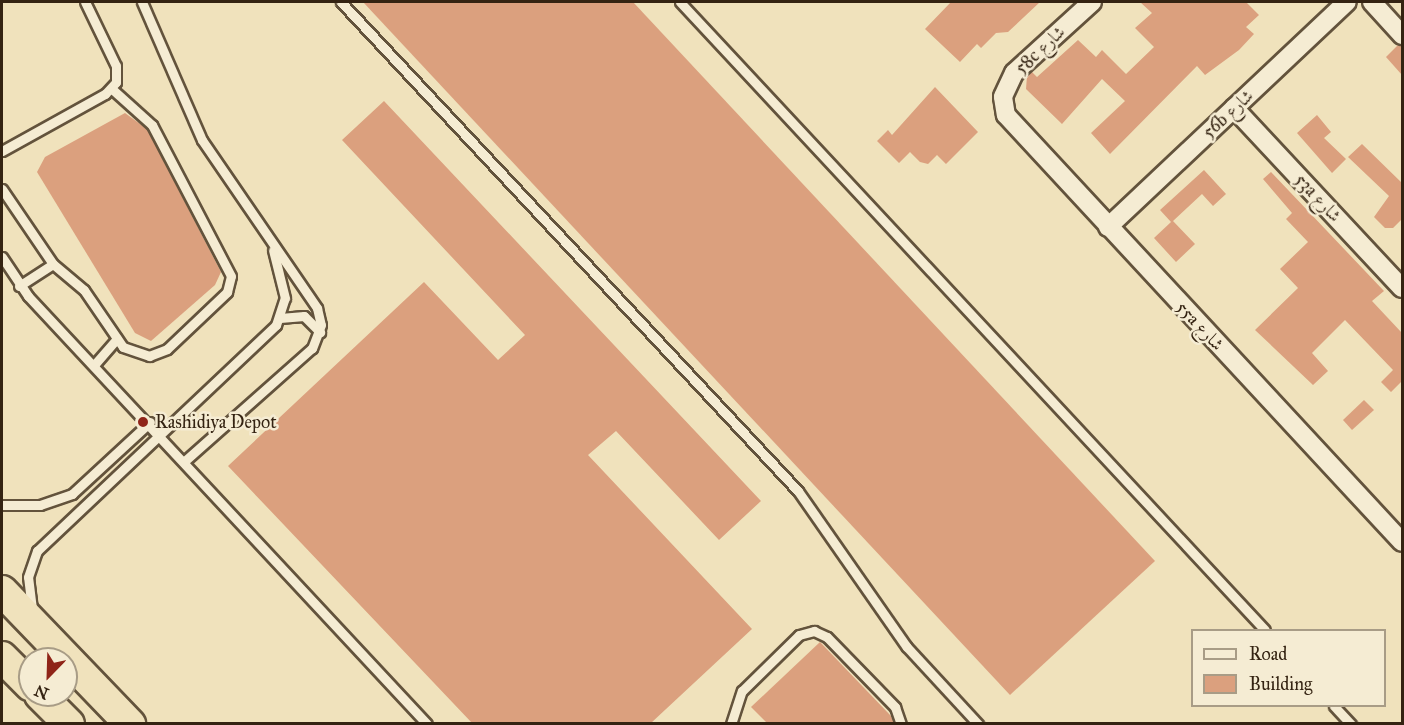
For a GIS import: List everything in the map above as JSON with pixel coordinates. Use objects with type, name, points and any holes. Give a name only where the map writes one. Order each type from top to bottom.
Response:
[{"type":"highway","points":[[2,591],[130,723]]},
{"type":"highway","points":[[2,657],[18,673]]},
{"type":"highway","points":[[52,707],[69,723]]},
{"type":"street","name":"58c شارع","points":[[1003,106],[1014,73],[1092,2]]},
{"type":"street","name":"56b شارع","points":[[1108,227],[1347,2]]},
{"type":"street","points":[[1372,2],[1402,35]]},
{"type":"street","name":"55a شارع","points":[[1003,106],[1017,129],[1402,542]]},
{"type":"street","name":"53a شارع","points":[[1234,108],[1402,288]]},
{"type":"lane","points":[[85,2],[116,66],[112,90]]},
{"type":"lane","points":[[142,2],[202,140],[273,250],[317,308],[320,333],[312,348],[186,460]]},
{"type":"lane","points":[[341,2],[798,491],[912,654],[978,723]]},
{"type":"lane","points":[[680,2],[1264,629]]},
{"type":"lane","points":[[2,151],[112,90]]},
{"type":"lane","points":[[2,189],[53,264],[84,291],[117,339],[140,355],[159,354],[226,292],[231,276],[152,125],[112,90]]},
{"type":"lane","points":[[51,643],[31,606],[31,563],[53,533],[99,495],[163,436],[280,318],[284,288],[273,250]]},
{"type":"lane","points":[[2,257],[20,286],[186,460],[427,723]]},
{"type":"lane","points":[[20,286],[53,264]]},
{"type":"lane","points":[[280,318],[303,316],[320,333]]},
{"type":"lane","points":[[94,365],[117,339]]},
{"type":"lane","points":[[2,506],[57,501],[89,482],[150,422]]},
{"type":"lane","points":[[89,482],[99,495]]},
{"type":"lane","points":[[736,722],[742,691],[799,635],[814,631],[827,638],[896,707],[901,723]]},
{"type":"lane","points":[[1336,707],[1351,723]]},
{"type":"building","points":[[363,2],[633,2],[1155,561],[1010,695]]},
{"type":"building","points":[[951,2],[1040,2],[1008,32],[996,33],[981,48],[977,44],[960,62],[925,29]]},
{"type":"building","points":[[1140,2],[1246,2],[1259,15],[1246,27],[1254,34],[1239,50],[1205,75],[1197,66],[1110,154],[1091,133],[1125,101],[1102,79],[1062,124],[1026,89],[1027,76],[1032,72],[1037,77],[1078,40],[1096,57],[1102,50],[1126,74],[1154,47],[1135,28],[1152,13]]},
{"type":"building","points":[[1398,45],[1402,46],[1402,75],[1386,57]]},
{"type":"building","points":[[935,87],[978,132],[946,164],[937,155],[928,164],[920,162],[910,152],[899,163],[877,141],[888,130],[892,135]]},
{"type":"building","points":[[384,101],[761,501],[719,540],[616,431],[588,455],[752,629],[651,723],[472,723],[228,466],[424,282],[498,360],[525,335],[342,140]]},
{"type":"building","points":[[125,113],[147,129],[221,272],[215,285],[151,341],[135,333],[37,172],[45,157]]},
{"type":"building","points":[[1317,115],[1331,132],[1324,138],[1346,159],[1332,173],[1297,133]]},
{"type":"building","points":[[1362,144],[1402,183],[1402,219],[1393,228],[1385,228],[1374,217],[1389,196],[1348,157]]},
{"type":"building","points":[[1204,170],[1226,194],[1213,206],[1202,194],[1173,221],[1195,244],[1176,262],[1154,238],[1171,222],[1160,210]]},
{"type":"building","points":[[1271,172],[1384,291],[1372,301],[1402,333],[1402,381],[1391,392],[1381,382],[1393,370],[1345,320],[1312,353],[1328,371],[1313,385],[1255,330],[1298,288],[1280,269],[1308,242],[1286,219],[1292,213],[1263,179]]},
{"type":"building","points":[[1364,400],[1374,410],[1352,430],[1343,420]]},
{"type":"building","points":[[820,642],[891,716],[894,723],[767,723],[751,707]]},
{"type":"place","name":"Rashidiya Depot","points":[[143,422]]}]
